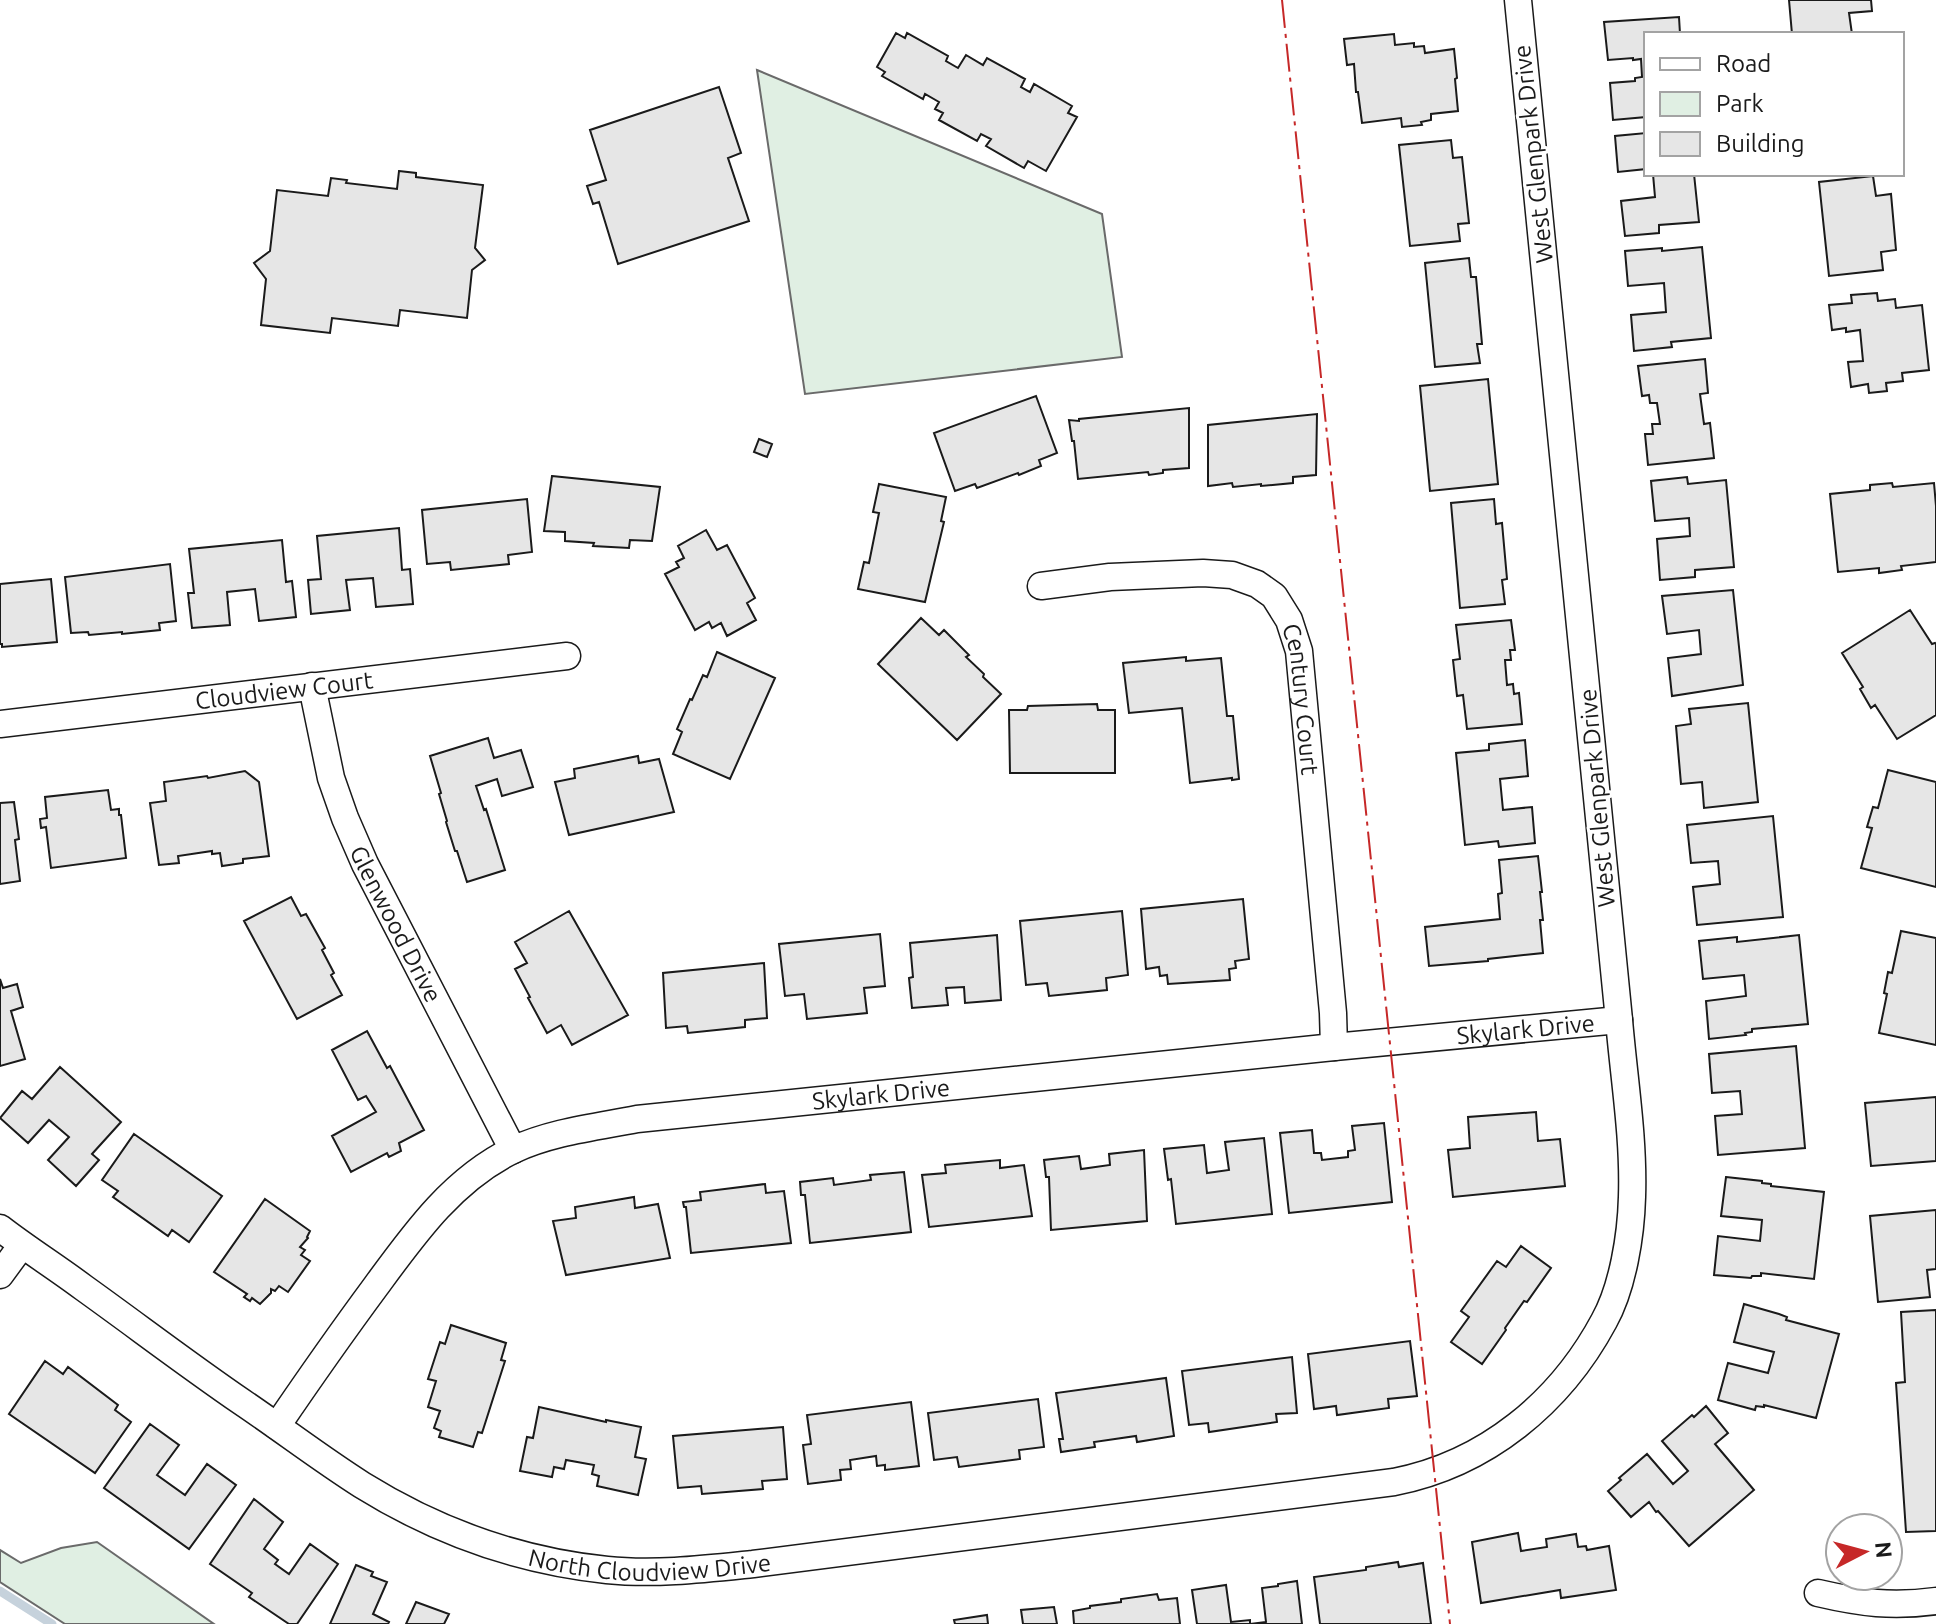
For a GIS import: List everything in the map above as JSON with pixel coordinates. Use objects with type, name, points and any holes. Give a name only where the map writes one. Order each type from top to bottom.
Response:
[{"type":"street","name":"West Glenpark Drive","points":[[1394,1482],[1423,1476],[1475,1454],[1509,1432],[1562,1384],[1606,1319],[1620,1278],[1629,1233],[1631,1152],[1518,0]]},
{"type":"street","name":"Century Court","points":[[1041,586],[1110,577],[1203,573],[1232,575],[1257,584],[1274,596],[1282,608],[1299,651],[1334,1047]]},
{"type":"street","name":"Cloudview Court","points":[[0,724],[567,656]]},
{"type":"street","name":"Glenwood Drive","points":[[312,686],[331,778],[345,818],[365,864],[513,1150]]},
{"type":"street","name":"Skylark Drive","points":[[277,1426],[326,1354],[435,1211],[480,1169],[513,1150],[542,1139],[637,1119],[1619,1020]]},
{"type":"street","name":"North Cloudview Drive","points":[[0,1228],[202,1375],[361,1484],[451,1531],[516,1553],[562,1564],[609,1570],[706,1569],[1394,1482]]},
{"type":"street","points":[[0,1275],[22,1245]]},
{"type":"street","points":[[1818,1593],[1859,1603],[1906,1606],[1936,1601]]},
{"type":"green space","points":[[757,70],[1102,214],[1122,357],[805,394]]},
{"type":"green space","points":[[97,1542],[214,1624],[65,1624],[0,1582],[0,1550],[21,1563],[61,1548]]},
{"type":"building","points":[[1789,0],[1871,0],[1872,11],[1849,13],[1852,32],[1792,32]]},
{"type":"building","points":[[1679,17],[1680,32],[1644,32],[1644,117],[1613,120],[1610,83],[1635,81],[1635,78],[1642,77],[1641,59],[1608,60],[1604,22]]},
{"type":"building","points":[[896,33],[905,38],[907,33],[948,56],[946,61],[958,68],[966,55],[983,65],[987,58],[1025,79],[1021,87],[1030,92],[1034,84],[1072,106],[1068,113],[1077,117],[1046,171],[1028,161],[1024,168],[986,146],[991,139],[981,134],[977,141],[939,120],[943,113],[935,109],[939,102],[925,94],[923,99],[882,76],[885,72],[877,67]]},
{"type":"building","points":[[1394,34],[1395,45],[1414,43],[1414,47],[1424,46],[1425,53],[1454,49],[1458,111],[1431,114],[1431,120],[1421,122],[1422,125],[1402,127],[1401,118],[1362,123],[1354,64],[1347,65],[1344,39]]},
{"type":"building","points":[[719,87],[741,153],[728,158],[749,221],[618,264],[599,202],[593,204],[587,186],[606,180],[590,130]]},
{"type":"building","points":[[1644,133],[1644,169],[1618,172],[1615,136]]},
{"type":"building","points":[[1451,140],[1453,158],[1462,157],[1469,223],[1458,224],[1460,241],[1410,246],[1399,145]]},
{"type":"building","points":[[399,171],[416,173],[416,177],[483,185],[475,248],[485,260],[472,270],[467,318],[400,310],[398,326],[332,318],[330,333],[261,325],[266,279],[254,263],[270,251],[277,190],[328,196],[331,178],[347,180],[346,183],[397,189]]},
{"type":"building","points":[[1653,176],[1694,176],[1699,222],[1659,225],[1659,233],[1625,236],[1621,201],[1655,197]]},
{"type":"building","points":[[1873,176],[1876,196],[1891,194],[1896,250],[1881,252],[1883,270],[1829,276],[1819,182]]},
{"type":"building","points":[[1702,247],[1711,338],[1671,342],[1672,347],[1634,351],[1631,315],[1666,312],[1664,283],[1628,286],[1625,251]]},
{"type":"building","points":[[1469,258],[1471,277],[1476,277],[1482,344],[1477,344],[1480,363],[1435,367],[1425,263]]},
{"type":"building","points":[[1877,293],[1878,301],[1895,299],[1896,308],[1922,305],[1929,370],[1902,373],[1903,381],[1886,383],[1887,391],[1869,393],[1868,384],[1851,387],[1848,362],[1863,361],[1860,330],[1832,330],[1829,305],[1852,303],[1851,295]]},
{"type":"building","points":[[1705,359],[1708,393],[1700,394],[1704,424],[1710,423],[1714,458],[1648,465],[1645,434],[1653,434],[1652,424],[1660,424],[1657,403],[1650,403],[1649,395],[1642,396],[1638,366]]},
{"type":"building","points":[[1488,379],[1498,484],[1430,491],[1420,386]]},
{"type":"building","points":[[1036,396],[1057,453],[1039,460],[1041,466],[1019,475],[977,488],[975,484],[955,491],[934,433]]},
{"type":"building","points":[[1189,408],[1189,468],[1163,470],[1163,473],[1149,475],[1148,472],[1078,479],[1069,420]]},
{"type":"building","points":[[1317,414],[1316,475],[1293,477],[1293,483],[1208,486],[1208,425]]},
{"type":"building","points":[[759,439],[772,444],[767,457],[754,452]]},
{"type":"building","points":[[552,476],[660,487],[652,541],[630,540],[629,548],[593,546],[594,543],[565,541],[565,532],[544,531]]},
{"type":"building","points":[[1687,477],[1688,484],[1726,480],[1734,567],[1695,570],[1695,577],[1660,580],[1657,539],[1690,536],[1689,518],[1655,521],[1651,481]]},
{"type":"building","points":[[1892,483],[1893,487],[1934,483],[1936,562],[1901,566],[1902,570],[1879,573],[1879,568],[1838,572],[1830,494],[1870,490],[1870,485]]},
{"type":"building","points":[[879,484],[946,497],[941,521],[944,522],[925,602],[858,589],[864,562],[869,563],[879,513],[873,512]]},
{"type":"building","points":[[527,499],[532,552],[508,555],[509,564],[451,570],[450,562],[427,564],[422,510]]},
{"type":"building","points":[[1494,499],[1496,524],[1502,523],[1507,579],[1502,580],[1505,604],[1460,608],[1451,503]]},
{"type":"building","points":[[399,528],[402,570],[410,569],[413,604],[376,607],[373,578],[346,580],[350,610],[311,614],[308,580],[321,579],[317,536]]},
{"type":"building","points":[[706,530],[717,550],[727,545],[755,598],[747,603],[756,620],[727,636],[721,623],[712,628],[709,622],[695,630],[665,574],[679,567],[676,562],[684,558],[678,546]]},
{"type":"building","points":[[282,540],[286,582],[292,581],[296,617],[259,621],[255,589],[227,592],[230,625],[192,628],[188,593],[194,593],[189,549]]},
{"type":"building","points":[[170,564],[176,621],[159,623],[160,630],[122,634],[71,633],[65,577]]},
{"type":"building","points":[[51,579],[57,642],[2,647],[0,584]]},
{"type":"building","points":[[1733,590],[1743,685],[1672,696],[1668,658],[1701,654],[1699,630],[1667,634],[1662,596]]},
{"type":"building","points":[[1910,610],[1932,644],[1936,644],[1936,715],[1897,739],[1875,705],[1871,708],[1860,689],[1863,687],[1842,653]]},
{"type":"building","points":[[921,618],[939,635],[944,630],[1001,694],[957,740],[878,664]]},
{"type":"building","points":[[1511,620],[1515,650],[1510,650],[1511,660],[1505,660],[1507,685],[1513,684],[1514,694],[1519,693],[1522,724],[1467,729],[1463,695],[1457,696],[1453,660],[1460,659],[1456,625]]},
{"type":"building","points":[[717,652],[775,678],[730,779],[673,754],[682,732],[677,729],[703,675],[707,677]]},
{"type":"building","points":[[1186,657],[1186,661],[1221,658],[1227,716],[1233,716],[1239,779],[1190,783],[1182,708],[1129,713],[1123,663]]},
{"type":"building","points":[[1748,703],[1758,802],[1704,808],[1702,782],[1681,784],[1676,726],[1691,724],[1689,709]]},
{"type":"building","points":[[1097,704],[1098,710],[1115,710],[1115,773],[1010,773],[1009,710],[1027,710],[1028,706]]},
{"type":"building","points":[[488,738],[494,758],[521,750],[533,787],[502,796],[497,779],[476,786],[505,870],[467,882],[446,822],[430,756]]},
{"type":"building","points":[[1525,740],[1528,776],[1500,779],[1503,810],[1532,807],[1535,843],[1499,847],[1498,841],[1465,845],[1456,753],[1489,750],[1489,744]]},
{"type":"building","points":[[638,756],[639,763],[659,759],[674,812],[569,835],[555,782],[575,778],[574,769]]},
{"type":"building","points":[[1888,770],[1936,782],[1936,887],[1861,868],[1872,828],[1867,827],[1873,807],[1878,808]]},
{"type":"building","points":[[245,771],[259,782],[269,856],[243,859],[243,863],[222,866],[220,853],[212,854],[212,851],[178,856],[179,863],[159,865],[150,803],[166,801],[164,782]]},
{"type":"building","points":[[108,790],[111,810],[119,809],[121,815],[126,858],[51,868],[46,827],[41,828],[40,819],[47,818],[45,797]]},
{"type":"building","points":[[14,802],[20,881],[0,884],[0,803]]},
{"type":"building","points":[[1773,816],[1783,917],[1697,925],[1693,887],[1720,884],[1718,861],[1691,863],[1687,825]]},
{"type":"building","points":[[1538,856],[1543,953],[1429,966],[1425,927],[1500,919],[1498,894],[1502,893],[1499,860]]},
{"type":"building","points":[[291,897],[301,916],[306,914],[325,948],[322,950],[334,973],[331,975],[342,995],[297,1019],[244,921]]},
{"type":"building","points":[[1243,899],[1249,959],[1235,961],[1236,968],[1229,969],[1230,980],[1168,984],[1167,975],[1160,976],[1159,967],[1146,969],[1141,909]]},
{"type":"building","points":[[569,911],[628,1015],[572,1045],[561,1025],[547,1033],[515,969],[527,963],[515,942]]},
{"type":"building","points":[[1122,911],[1128,975],[1106,978],[1107,990],[1049,996],[1047,983],[1026,985],[1020,921]]},
{"type":"building","points":[[1901,931],[1936,938],[1936,1045],[1879,1033],[1888,972],[1892,973]]},
{"type":"building","points":[[880,934],[885,986],[864,988],[867,1013],[807,1019],[804,994],[785,996],[779,944]]},
{"type":"building","points":[[997,935],[1001,1000],[965,1003],[964,987],[946,988],[948,1005],[912,1008],[910,943]]},
{"type":"building","points":[[1799,935],[1808,1024],[1752,1029],[1746,1035],[1709,1039],[1706,1001],[1746,996],[1744,975],[1703,979],[1699,941],[1737,937],[1737,942]]},
{"type":"building","points":[[764,963],[767,1018],[745,1020],[745,1027],[688,1033],[687,1026],[666,1028],[663,973]]},
{"type":"building","points":[[0,979],[3,988],[17,984],[23,1007],[11,1011],[25,1059],[0,1066]]},
{"type":"building","points":[[367,1031],[387,1068],[390,1066],[424,1130],[399,1143],[401,1151],[389,1157],[387,1153],[351,1172],[332,1136],[376,1112],[366,1096],[358,1100],[332,1050]]},
{"type":"building","points":[[1796,1046],[1805,1148],[1718,1155],[1715,1116],[1742,1114],[1740,1091],[1712,1093],[1709,1054]]},
{"type":"building","points":[[60,1067],[121,1122],[92,1154],[99,1160],[76,1186],[48,1160],[69,1137],[49,1120],[28,1143],[0,1118],[22,1091],[32,1099]]},
{"type":"building","points":[[1936,1097],[1936,1161],[1871,1166],[1865,1103]]},
{"type":"building","points":[[1536,1112],[1538,1141],[1560,1139],[1565,1186],[1453,1197],[1448,1150],[1470,1148],[1468,1117]]},
{"type":"building","points":[[1384,1123],[1392,1202],[1289,1213],[1280,1133],[1312,1130],[1314,1153],[1321,1153],[1322,1160],[1348,1157],[1348,1151],[1355,1150],[1352,1126]]},
{"type":"building","points":[[134,1134],[222,1196],[189,1242],[172,1230],[168,1236],[113,1197],[118,1191],[102,1180]]},
{"type":"building","points":[[1264,1138],[1272,1214],[1176,1224],[1164,1149],[1204,1145],[1207,1173],[1229,1170],[1225,1142]]},
{"type":"building","points":[[1144,1150],[1147,1221],[1051,1230],[1049,1177],[1046,1177],[1044,1160],[1079,1156],[1081,1169],[1110,1165],[1109,1154]]},
{"type":"building","points":[[1000,1160],[1000,1168],[1024,1165],[1032,1216],[929,1227],[922,1175],[946,1173],[945,1165]]},
{"type":"building","points":[[904,1172],[911,1232],[810,1243],[805,1195],[801,1195],[800,1182],[833,1178],[834,1185],[871,1180],[870,1175]]},
{"type":"building","points":[[1726,1177],[1824,1192],[1814,1279],[1761,1273],[1761,1276],[1751,1278],[1714,1275],[1718,1236],[1760,1241],[1762,1220],[1721,1216]]},
{"type":"building","points":[[765,1184],[766,1193],[784,1191],[791,1243],[691,1253],[683,1202],[701,1200],[700,1192]]},
{"type":"building","points":[[634,1197],[635,1208],[658,1204],[670,1258],[566,1275],[553,1221],[576,1218],[575,1207]]},
{"type":"building","points":[[265,1199],[310,1231],[300,1247],[305,1250],[301,1255],[310,1261],[288,1292],[279,1286],[275,1291],[271,1289],[260,1304],[244,1297],[247,1294],[214,1272]]},
{"type":"building","points":[[1936,1210],[1936,1269],[1927,1270],[1930,1297],[1878,1302],[1870,1216]]},
{"type":"building","points":[[1521,1246],[1551,1268],[1527,1302],[1524,1301],[1482,1364],[1451,1342],[1469,1317],[1461,1311],[1497,1261],[1506,1267]]},
{"type":"building","points":[[1744,1304],[1787,1317],[1786,1320],[1839,1334],[1816,1418],[1764,1405],[1756,1406],[1755,1410],[1718,1400],[1728,1363],[1768,1373],[1774,1352],[1734,1342]]},
{"type":"building","points":[[1936,1310],[1936,1531],[1906,1532],[1896,1383],[1905,1382],[1901,1312]]},
{"type":"building","points":[[451,1325],[506,1343],[501,1360],[505,1361],[482,1433],[478,1432],[473,1447],[439,1437],[441,1431],[434,1428],[440,1411],[428,1407],[436,1381],[428,1379],[440,1342],[445,1344]]},
{"type":"building","points":[[1410,1341],[1417,1396],[1388,1399],[1389,1408],[1337,1415],[1336,1406],[1314,1409],[1308,1354]]},
{"type":"building","points":[[1292,1357],[1297,1413],[1276,1414],[1277,1422],[1209,1432],[1208,1423],[1189,1425],[1182,1371]]},
{"type":"building","points":[[45,1361],[63,1374],[68,1367],[118,1405],[115,1410],[131,1422],[95,1473],[9,1414]]},
{"type":"building","points":[[1166,1378],[1174,1436],[1137,1442],[1136,1436],[1094,1442],[1095,1447],[1061,1452],[1059,1439],[1063,1439],[1056,1393]]},
{"type":"building","points":[[1038,1399],[1044,1447],[1019,1450],[1020,1459],[959,1467],[957,1457],[934,1460],[928,1413]]},
{"type":"building","points":[[911,1402],[919,1466],[885,1470],[885,1465],[877,1466],[876,1456],[850,1460],[851,1469],[840,1470],[841,1480],[808,1484],[803,1445],[811,1444],[807,1415]]},
{"type":"building","points":[[1706,1406],[1728,1433],[1715,1444],[1754,1490],[1689,1546],[1649,1502],[1631,1517],[1608,1491],[1647,1454],[1673,1484],[1688,1471],[1662,1441]]},
{"type":"building","points":[[539,1407],[641,1427],[635,1457],[646,1459],[638,1495],[597,1486],[599,1476],[592,1474],[594,1465],[566,1460],[564,1469],[554,1467],[552,1477],[520,1471],[527,1437],[533,1438]]},
{"type":"building","points":[[150,1424],[179,1445],[157,1475],[185,1495],[207,1464],[236,1485],[189,1549],[104,1488]]},
{"type":"building","points":[[783,1427],[787,1479],[762,1481],[763,1489],[702,1494],[701,1486],[678,1488],[673,1436]]},
{"type":"building","points":[[254,1499],[283,1522],[264,1549],[278,1560],[275,1564],[289,1574],[310,1544],[338,1564],[297,1624],[289,1624],[249,1597],[252,1593],[210,1564]]},
{"type":"building","points":[[1518,1533],[1521,1551],[1547,1547],[1546,1539],[1576,1534],[1578,1547],[1586,1546],[1587,1550],[1609,1546],[1616,1590],[1561,1598],[1560,1590],[1481,1603],[1472,1542]]},
{"type":"building","points":[[1398,1562],[1399,1567],[1423,1563],[1431,1624],[1320,1624],[1314,1577]]},
{"type":"building","points":[[356,1565],[373,1572],[371,1576],[387,1582],[373,1614],[388,1624],[330,1624]]},
{"type":"building","points":[[1297,1581],[1302,1624],[1250,1624],[1266,1622],[1262,1588]]},
{"type":"building","points":[[1226,1585],[1231,1622],[1250,1620],[1250,1624],[1197,1624],[1192,1590]]},
{"type":"building","points":[[1157,1594],[1159,1600],[1177,1598],[1180,1624],[1074,1624],[1073,1611]]},
{"type":"building","points":[[416,1602],[449,1614],[444,1624],[406,1624]]},
{"type":"building","points":[[1054,1607],[1057,1624],[1023,1624],[1021,1610]]},
{"type":"building","points":[[987,1615],[988,1624],[955,1624],[954,1620]]},
{"type":"waterway","points":[[0,1591],[52,1624]]},
{"type":"power","points":[[1282,0],[1450,1624]]}]
